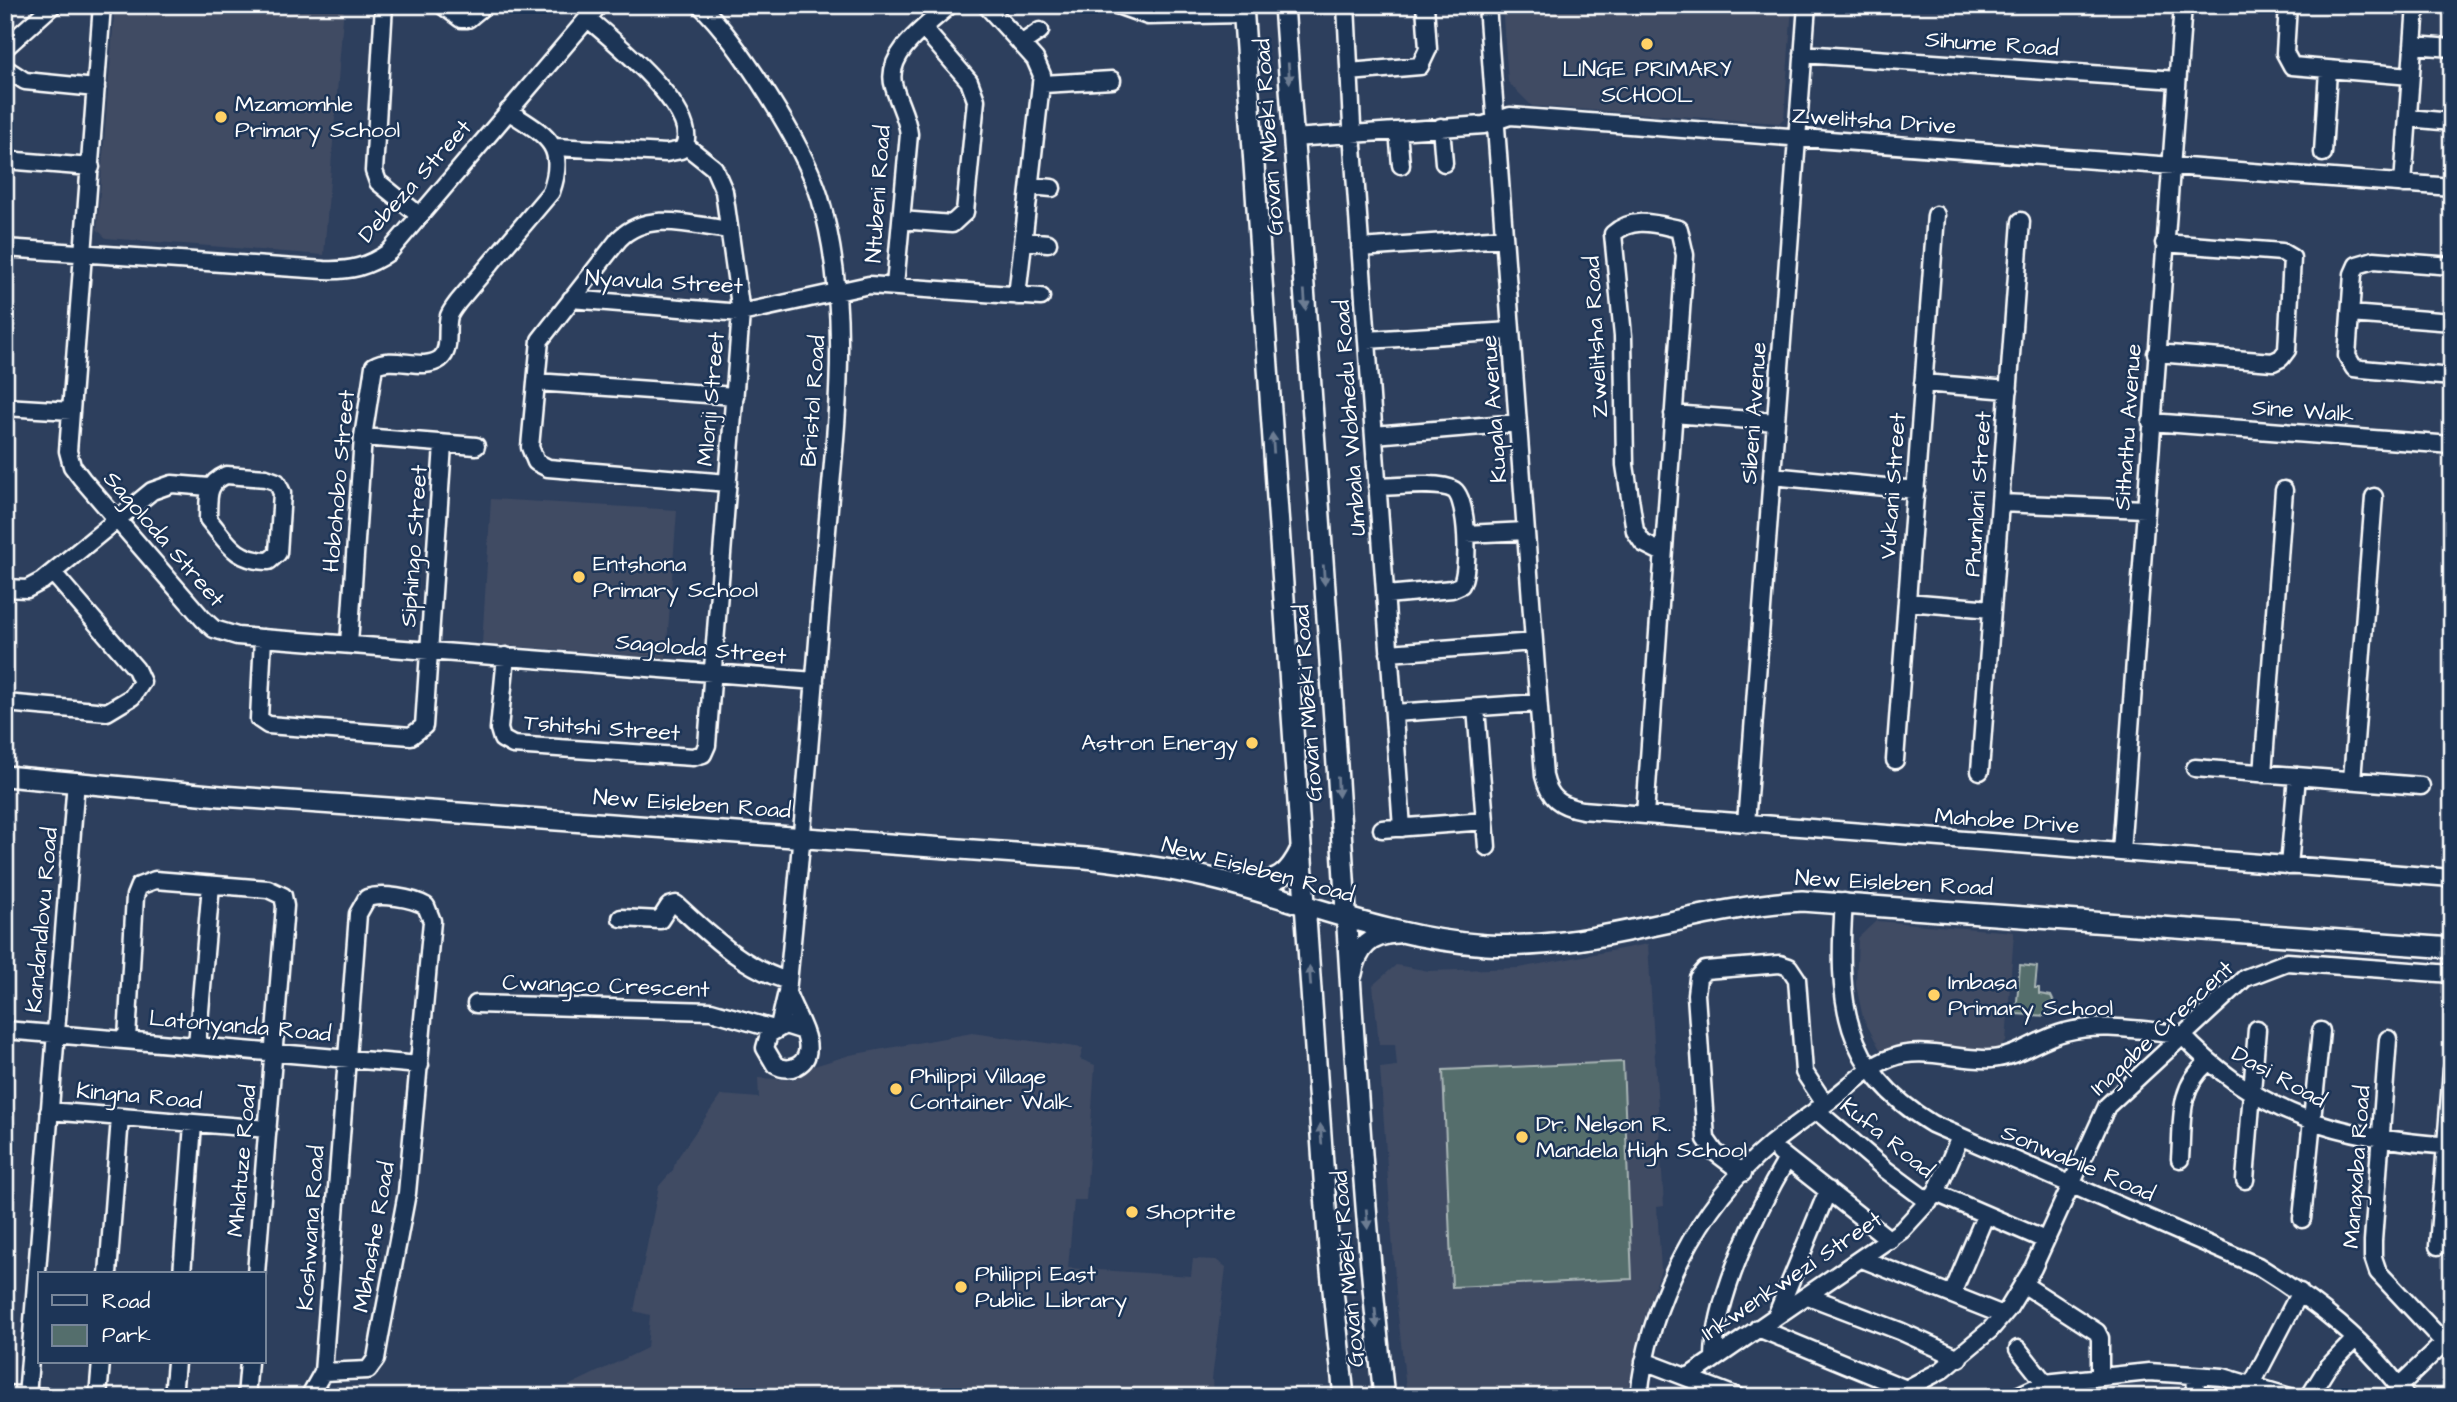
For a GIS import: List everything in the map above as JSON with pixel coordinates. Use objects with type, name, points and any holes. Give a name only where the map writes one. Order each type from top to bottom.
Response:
[{"type":"main road","name":"Govan Mbeki Road","points":[[1284,5],[1349,989],[1369,1250],[1384,1397]]},
{"type":"main road","name":"Govan Mbeki Road","points":[[1243,10],[1329,1251],[1344,1397]]},
{"type":"main road","name":"New Eisleben Road","points":[[5,776],[234,797],[1086,858],[1218,880],[1345,919],[1405,933],[1488,945],[1554,943],[1769,903],[1844,902],[2452,948]]},
{"type":"main road","points":[[1218,880],[1275,881],[1293,866],[1301,848]]},
{"type":"main road","points":[[1349,989],[1355,961],[1365,944],[1380,936],[1405,933]]},
{"type":"street","points":[[5,48],[53,5]]},
{"type":"street","name":"Sagoloda Street","points":[[102,5],[68,451],[72,466],[116,520],[214,629],[237,636],[815,681]]},
{"type":"street","points":[[384,5],[374,171],[378,182],[420,216]]},
{"type":"street","points":[[442,5],[461,19],[468,19],[485,5]]},
{"type":"street","name":"Debeza Street","points":[[5,248],[346,271],[373,263],[389,252],[599,5]]},
{"type":"street","name":"Bristol Road","points":[[701,5],[732,41],[801,153],[819,195],[837,290],[842,337],[815,681],[787,987],[777,1027]]},
{"type":"street","name":"Ntubeni Road","points":[[895,285],[909,134],[908,121],[893,86],[892,71],[902,51],[950,5]]},
{"type":"street","points":[[986,5],[1039,66],[1043,84],[1017,296]]},
{"type":"street","points":[[1118,5],[1149,16],[1243,10]]},
{"type":"street","name":"Umbala Wobhedu Road","points":[[1346,5],[1352,134],[1402,828]]},
{"type":"street","points":[[1349,72],[1420,66],[1428,49],[1425,5]]},
{"type":"street","name":"Kuqala Avenue","points":[[1487,5],[1544,776],[1547,790],[1561,804]]},
{"type":"street","name":"Sibeni Avenue","points":[[1746,824],[1807,5]]},
{"type":"street","name":"Sithathu Avenue","points":[[2120,852],[2182,5]]},
{"type":"street","points":[[2288,5],[2285,53],[2288,63],[2296,68],[2411,76]]},
{"type":"street","points":[[2403,184],[2416,5]]},
{"type":"street","points":[[508,111],[541,132],[555,147],[667,153],[681,150],[685,145],[686,130],[650,74],[587,19]]},
{"type":"street","points":[[901,220],[952,223],[962,216],[966,199],[976,110],[974,90],[924,29]]},
{"type":"street","points":[[1021,44],[1040,31]]},
{"type":"street","points":[[2413,45],[2452,48]]},
{"type":"street","name":"Sihume Road","points":[[1803,54],[2177,80]]},
{"type":"street","points":[[5,68],[25,81],[96,88]]},
{"type":"street","points":[[2323,153],[2328,70]]},
{"type":"street","points":[[1043,84],[1112,80]]},
{"type":"street","name":"Zwelitsha Drive","points":[[1293,138],[1484,125],[1510,116],[2452,187]]},
{"type":"street","points":[[2408,118],[2452,122]]},
{"type":"street","points":[[1441,127],[1444,163]]},
{"type":"street","points":[[1398,131],[1401,165]]},
{"type":"street","name":"Mlonji Street","points":[[685,145],[708,162],[719,176],[724,191],[741,313],[715,673]]},
{"type":"street","name":"Hobohobo Street","points":[[349,644],[363,437],[374,366],[382,361],[439,360],[446,351],[449,316],[457,302],[551,192],[559,170],[555,147]]},
{"type":"street","points":[[5,160],[90,167]]},
{"type":"street","points":[[1031,186],[1052,188]]},
{"type":"street","name":"Vukani Street","points":[[1895,760],[1936,215]]},
{"type":"street","name":"Phumlani Street","points":[[1980,771],[2021,221]]},
{"type":"street","points":[[728,230],[664,222],[641,223],[619,239],[540,341],[530,447],[531,456],[542,466],[728,483]]},
{"type":"street","name":"Zwelitsha Road","points":[[1645,816],[1684,248],[1679,229],[1652,223],[1628,224],[1613,234],[1623,336],[1625,466],[1639,539],[1663,553]]},
{"type":"street","points":[[1360,248],[1504,238]]},
{"type":"street","points":[[1025,241],[1048,243]]},
{"type":"street","points":[[2156,353],[2273,362],[2281,358],[2287,350],[2293,271],[2292,258],[2282,252],[2164,243]]},
{"type":"street","points":[[2452,266],[2365,260],[2357,265],[2353,274],[2347,356],[2354,368],[2452,377]]},
{"type":"street","name":"Nyavula Street","points":[[570,299],[741,313],[837,290],[895,285],[1041,297]]},
{"type":"street","points":[[2350,314],[2452,322]]},
{"type":"street","points":[[1367,340],[1511,331]]},
{"type":"street","points":[[536,382],[734,396]]},
{"type":"street","points":[[1923,383],[2009,390]]},
{"type":"street","points":[[5,407],[71,411]]},
{"type":"street","points":[[1673,414],[1776,422]]},
{"type":"street","name":"Sine Walk","points":[[2151,422],[2452,445]]},
{"type":"street","points":[[1374,435],[1518,423]]},
{"type":"street","name":"Siphingo Street","points":[[363,437],[476,446]]},
{"type":"street","name":"Siphingo Street","points":[[263,638],[259,719],[268,725],[411,736],[424,726],[443,445]]},
{"type":"street","points":[[226,475],[266,478],[277,482],[282,493],[278,553],[269,561],[252,561],[238,555],[208,519],[209,487],[214,480],[226,475]]},
{"type":"street","points":[[1772,476],[1916,490]]},
{"type":"street","points":[[5,589],[27,589],[53,573],[152,491],[172,484],[209,487]]},
{"type":"street","points":[[1377,487],[1440,486],[1454,491],[1460,499],[1466,534],[1467,567],[1461,585],[1452,589],[1386,596]]},
{"type":"street","points":[[2263,774],[2284,490]]},
{"type":"street","points":[[2352,780],[2374,497]]},
{"type":"street","points":[[2001,503],[2145,509]]},
{"type":"street","points":[[1466,534],[1526,531]]},
{"type":"street","points":[[5,703],[107,712],[132,697],[142,682],[136,668],[53,573]]},
{"type":"street","points":[[1907,602],[1992,609]]},
{"type":"street","points":[[1389,653],[1534,642]]},
{"type":"street","name":"Tshitshi Street","points":[[506,656],[499,729],[502,739],[513,745],[693,757],[703,754],[707,745],[715,673]]},
{"type":"street","points":[[1394,713],[1538,704]]},
{"type":"street","points":[[1476,708],[1487,847]]},
{"type":"street","points":[[2195,768],[2421,786]]},
{"type":"street","points":[[2290,866],[2297,776]]},
{"type":"street","name":"Kandandlovu Road","points":[[27,1396],[76,782]]},
{"type":"street","name":"Mahobe Drive","points":[[1561,804],[1583,810],[1645,816],[2452,878]]},
{"type":"street","points":[[1382,829],[1485,821]]},
{"type":"street","points":[[127,1039],[137,890],[144,883],[155,880],[211,885],[197,1045]]},
{"type":"street","name":"Mhlatuze Road","points":[[211,885],[273,890],[285,901],[256,1272]]},
{"type":"street","name":"Koshwana Road","points":[[309,1397],[323,1372],[358,914],[367,898],[375,895],[422,903],[431,916],[420,1065]]},
{"type":"street","name":"Sonwabile Road","points":[[1844,902],[1842,993],[1850,1027],[1872,1070],[1889,1093],[1915,1114],[1960,1137],[2258,1266],[2300,1292],[2355,1339],[2402,1392]]},
{"type":"street","points":[[621,918],[660,920],[668,906],[676,904],[733,956],[787,987],[801,1030],[808,1040],[808,1052],[802,1062],[786,1069],[775,1065],[767,1055],[766,1041],[777,1027],[791,1025],[801,1030]]},
{"type":"street","name":"Ingqabe Crescent","points":[[1893,1394],[1959,1358],[2003,1315],[2023,1284],[2045,1240],[2107,1106],[2181,1034],[2245,978],[2273,965],[2301,962],[2452,974]]},
{"type":"street","name":"Kufa Road","points":[[1743,1173],[1712,1148],[1705,1133],[1696,994],[1698,978],[1705,970],[1780,964],[1789,967],[1797,979],[1804,1072],[1821,1107],[1886,1170],[1933,1197],[2045,1240]]},
{"type":"street","name":"Cwangco Crescent","points":[[476,1004],[711,1011],[777,1027]]},
{"type":"street","points":[[1639,1397],[1644,1361],[1658,1311],[1684,1253],[1711,1212],[1770,1145],[1885,1061],[1903,1054],[1976,1059],[2005,1057],[2078,1028],[2181,1034]]},
{"type":"street","points":[[2245,1180],[2257,1029]]},
{"type":"street","name":"Latonyanda Road","points":[[5,1030],[420,1065]]},
{"type":"street","points":[[2302,1219],[2321,1031]]},
{"type":"street","name":"Dasi Road","points":[[2181,1034],[2207,1063],[2251,1092],[2312,1123],[2380,1138],[2449,1146]]},
{"type":"street","name":"Mangxaba Road","points":[[2388,1039],[2373,1241],[2374,1265],[2449,1343]]},
{"type":"street","points":[[2180,1159],[2187,1087],[2192,1076],[2207,1063]]},
{"type":"street","name":"Mbhashe Road","points":[[323,1372],[363,1372],[376,1359],[407,1192],[420,1065]]},
{"type":"street","points":[[2438,1246],[2449,1146],[2452,1069]]},
{"type":"street","name":"Kingna Road","points":[[50,1111],[268,1129]]},
{"type":"street","points":[[108,1272],[120,1118]]},
{"type":"street","points":[[182,1272],[193,1124]]},
{"type":"street","name":"Inkwenkwezi Street","points":[[1688,1377],[1890,1240],[1933,1197],[1960,1137]]},
{"type":"street","points":[[1770,1145],[1890,1240]]},
{"type":"street","points":[[1714,1357],[1723,1301],[1762,1206],[1787,1159]]},
{"type":"street","points":[[1776,1317],[1828,1190]]},
{"type":"street","points":[[1951,1294],[1985,1216]]},
{"type":"street","points":[[1862,1259],[2003,1315]]},
{"type":"street","points":[[2023,1284],[2097,1332],[2100,1338],[2100,1376]]},
{"type":"street","points":[[2252,1384],[2300,1292]]},
{"type":"street","points":[[1808,1296],[1900,1331],[1959,1358]]},
{"type":"street","points":[[1758,1328],[1893,1394]]},
{"type":"street","points":[[2309,1397],[2327,1368],[2355,1339]]},
{"type":"street","points":[[2402,1392],[2449,1343]]},
{"type":"street","points":[[2018,1349],[2045,1383]]},
{"type":"street","points":[[1644,1361],[1738,1397]]},
{"type":"street","points":[[98,1397],[101,1364]]},
{"type":"street","points":[[173,1397],[176,1364]]},
{"type":"street","points":[[246,1397],[249,1364]]},
{"type":"street","points":[[2021,1395],[2045,1383],[2148,1372],[2223,1377],[2290,1397]]},
{"type":"street","points":[[2195,1397],[2196,1377]]},
{"type":"street","points":[[5,1394],[48,1397]]},
{"type":"shaded area","name":"Mzamomhle Primary School","points":[[115,5],[344,5],[324,255],[106,238],[97,229]]},
{"type":"shaded area","name":"LINGE PRIMARY SCHOOL","points":[[1502,5],[1792,5],[1784,118],[1779,123],[1532,106],[1508,82]]},
{"type":"shaded area","name":"Entshona Primary School","points":[[491,499],[677,510],[666,658],[482,644]]},
{"type":"shaded area","name":"Imbasa Primary School","points":[[1876,921],[2014,932],[2006,1042],[1994,1053],[1895,1045],[1881,1051],[1863,1018],[1856,985],[1858,938]]},
{"type":"shaded area","name":"Dr. Nelson R. Mandela High School","points":[[1648,944],[1664,1206],[1657,1207],[1661,1270],[1642,1324],[1627,1397],[1407,1397],[1397,1306],[1380,1068],[1397,1066],[1395,1044],[1379,1044],[1373,985],[1396,965],[1429,971],[1519,968]]},
{"type":"shaded area","points":[[972,1033],[1083,1048],[1080,1059],[1095,1065],[1086,1200],[1074,1200],[1068,1268],[1191,1276],[1193,1259],[1216,1260],[1226,1267],[1212,1379],[1214,1397],[545,1397],[647,1348],[650,1315],[634,1311],[659,1186],[673,1170],[676,1160],[721,1095],[759,1098],[758,1078],[795,1080],[801,1070],[850,1055]]},
{"type":"green space","points":[[2020,965],[2037,967],[2035,988],[2039,988],[2039,994],[2051,996],[2058,1011],[2047,1016],[2016,1014]]},
{"type":"green space","points":[[1623,1062],[1632,1279],[1452,1287],[1443,1070]]},
{"type":"place","name":"LINGE PRIMARY SCHOOL","points":[[1647,44]]},
{"type":"place","name":"Mzamomhle Primary School","points":[[221,117]]},
{"type":"place","name":"Entshona Primary School","points":[[579,577]]},
{"type":"place","name":"Astron Energy","points":[[1252,743]]},
{"type":"place","name":"Imbasa Primary School","points":[[1934,995]]},
{"type":"place","name":"Philippi Village Container Walk","points":[[896,1089]]},
{"type":"place","name":"Dr. Nelson R. Mandela High School","points":[[1522,1137]]},
{"type":"place","name":"Shoprite","points":[[1132,1212]]},
{"type":"place","name":"Philippi East Public Library","points":[[961,1287]]}]
